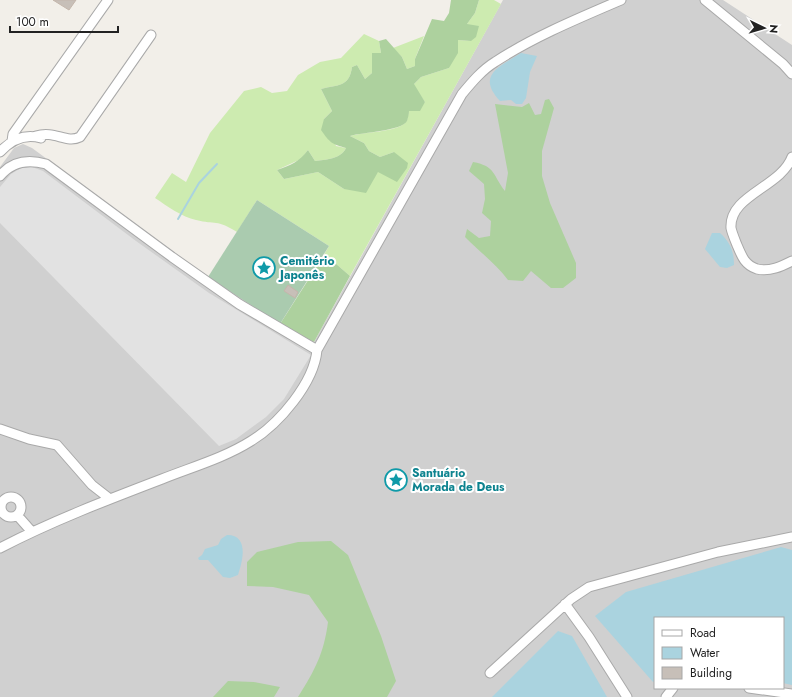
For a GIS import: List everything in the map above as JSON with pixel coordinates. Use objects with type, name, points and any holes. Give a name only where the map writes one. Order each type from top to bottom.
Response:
[{"type":"street","points":[[12,141],[12,134],[108,0]]},
{"type":"street","points":[[0,548],[32,532],[110,499],[222,456],[251,442],[268,429],[287,408],[305,383],[316,362],[317,350],[462,94],[479,75],[494,62],[564,25],[621,0]]},
{"type":"street","points":[[705,0],[783,64],[792,74]]},
{"type":"street","points":[[0,152],[12,141],[19,138],[40,138],[44,134],[72,140],[80,137],[151,35]]},
{"type":"street","points":[[792,157],[783,173],[738,207],[732,218],[731,229],[742,258],[748,266],[759,270],[769,270],[792,260]]},
{"type":"street","points":[[0,176],[6,169],[20,162],[32,160],[46,164],[172,257],[239,304],[317,350]]},
{"type":"street","points":[[0,428],[29,439],[57,445],[92,485],[110,499]]},
{"type":"street","points":[[2,498],[10,497],[16,499],[20,503],[21,510],[18,515],[32,532]]},
{"type":"street","points":[[490,673],[565,604],[588,587],[718,552],[792,537]]},
{"type":"street","points":[[565,604],[589,637],[627,697]]},
{"type":"street","points":[[666,697],[672,689]]},
{"type":"street","points":[[756,689],[792,694]]},
{"type":"shaded area","name":"Santuário Morada de Deus","points":[[503,0],[723,0],[792,45],[792,697],[0,697],[0,167],[14,148],[23,144],[32,148],[208,277],[314,342]]},
{"type":"shaded area","points":[[32,167],[43,171],[136,241],[209,293],[311,355],[284,399],[266,417],[236,439],[219,446],[0,223],[0,187],[11,174],[21,168]]},
{"type":"green space","points":[[451,0],[479,0],[475,13],[467,24],[479,26],[476,37],[471,41],[458,40],[458,53],[449,68],[421,77],[414,84],[425,102],[420,111],[409,111],[407,121],[404,124],[390,129],[350,136],[364,143],[369,151],[380,157],[394,152],[408,163],[407,168],[397,182],[378,172],[366,193],[344,189],[318,172],[284,179],[277,170],[294,163],[308,150],[315,161],[337,157],[344,152],[346,148],[332,142],[321,130],[324,119],[332,111],[321,89],[345,82],[351,74],[352,67],[357,65],[365,79],[372,73],[372,53],[381,53],[379,41],[386,39],[402,57],[407,69],[415,66],[415,59],[432,19],[444,21],[449,13]]},
{"type":"green space","points":[[479,0],[494,0],[501,4],[350,276],[335,263],[321,260],[329,246],[257,200],[237,232],[225,225],[191,219],[155,198],[172,173],[186,182],[210,133],[244,91],[261,87],[272,93],[287,91],[298,75],[320,62],[341,58],[364,34],[379,41],[381,53],[372,54],[372,73],[365,79],[357,65],[352,67],[351,74],[342,84],[321,89],[332,111],[324,119],[336,146],[346,148],[344,152],[337,157],[315,161],[308,150],[301,159],[277,170],[284,179],[318,172],[344,189],[378,172],[394,152],[380,157],[369,151],[364,143],[350,136],[387,130],[401,126],[406,122],[409,111],[425,102],[413,85],[421,77],[449,68],[458,40],[471,41],[467,24],[475,13]]},
{"type":"green space","points":[[424,36],[415,59],[415,66],[407,69],[402,57],[393,48]]},
{"type":"green space","points":[[549,99],[554,108],[542,151],[542,176],[550,203],[576,263],[576,278],[563,288],[551,288],[531,271],[523,281],[508,280],[493,263],[465,237],[467,229],[479,238],[490,236],[491,221],[482,213],[485,199],[484,184],[469,171],[473,162],[486,166],[490,169],[505,191],[508,173],[495,104],[522,107],[529,103],[535,115],[541,114],[545,100]]},
{"type":"green space","name":"Cemitério Japonês","points":[[257,200],[329,246],[280,324],[208,277]]},
{"type":"green space","points":[[321,260],[335,263],[350,276],[314,342],[280,324]]},
{"type":"green space","points":[[331,541],[348,555],[381,636],[396,681],[387,697],[298,697],[318,661],[324,643],[328,622],[309,595],[273,587],[247,586],[247,562],[257,552],[298,542]]},
{"type":"green space","points":[[228,681],[254,682],[280,687],[274,697],[213,697]]},
{"type":"water","points":[[521,53],[537,56],[530,72],[526,98],[522,104],[516,104],[511,100],[500,101],[493,92],[490,84],[490,78],[498,67]]},
{"type":"water","points":[[712,233],[720,233],[731,247],[734,265],[727,268],[720,267],[705,249]]},
{"type":"water","points":[[227,535],[234,536],[239,539],[243,549],[243,556],[238,575],[230,578],[223,577],[208,560],[199,560],[198,558],[202,555],[205,549],[218,545],[221,539]]},
{"type":"water","points":[[781,547],[792,550],[792,685],[784,683],[784,617],[654,617],[653,682],[595,616],[626,592]]},
{"type":"water","points":[[558,631],[572,636],[607,697],[492,697]]},
{"type":"building","points":[[53,0],[76,0],[69,10]]},
{"type":"building","points":[[288,285],[298,292],[295,298],[284,291]]},
{"type":"waterway","points":[[178,219],[199,183],[217,164]]},
{"type":"place","name":"Cemitério Japonês","points":[[264,268]]},
{"type":"place","name":"Santuário Morada de Deus","points":[[396,480]]}]
